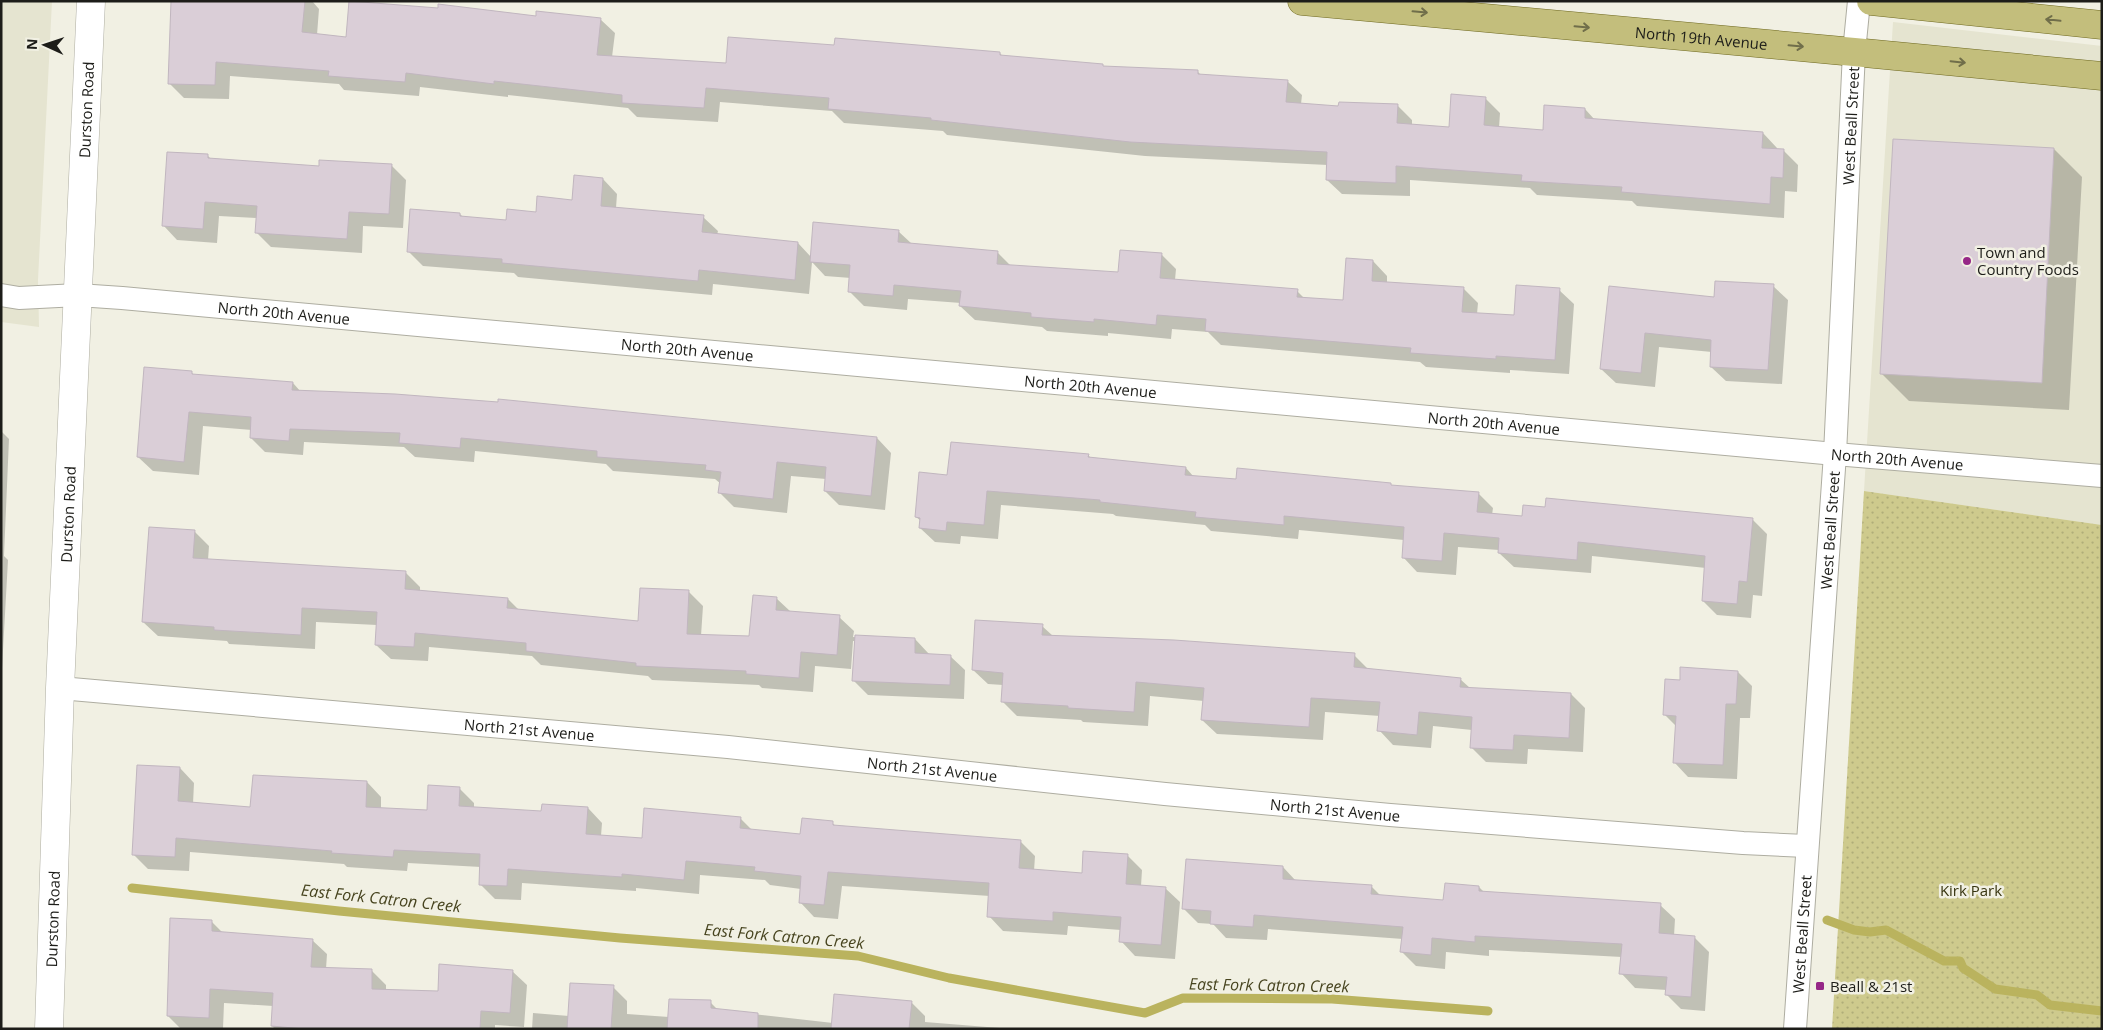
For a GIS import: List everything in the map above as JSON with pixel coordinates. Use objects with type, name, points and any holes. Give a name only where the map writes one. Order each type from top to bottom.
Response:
[{"type":"main road","name":"Durston Road","points":[[49,1029],[60,688],[91,1]]},
{"type":"main road","name":"North 19th Avenue","points":[[1302,1],[2102,76]]},
{"type":"main road","points":[[1871,1],[2102,25]]},
{"type":"street","name":"West Beall Street","points":[[1795,1029],[1806,846],[1835,454],[1854,52],[1859,1]]},
{"type":"street","name":"North 20th Avenue","points":[[1,295],[19,298],[78,295],[1835,454],[2102,476]]},
{"type":"street","name":"North 21st Avenue","points":[[60,688],[728,747],[1165,794],[1390,815],[1742,843],[1806,846]]},
{"type":"shaded area","points":[[1,1],[52,1],[38,280],[39,327],[1,322]]},
{"type":"shaded area","points":[[1893,22],[2102,46],[2102,525],[1864,491]]},
{"type":"green space","name":"Kirk Park","points":[[1864,491],[2102,525],[2102,1029],[1832,1029]]},
{"type":"building","points":[[171,1],[305,1],[302,32],[346,37],[349,1],[438,8],[438,4],[536,16],[536,11],[601,18],[597,55],[726,63],[728,37],[834,45],[835,38],[1000,52],[1000,55],[1103,64],[1103,66],[1198,70],[1198,74],[1288,80],[1286,102],[1338,106],[1339,102],[1398,104],[1397,123],[1449,127],[1451,94],[1486,97],[1484,125],[1543,130],[1544,105],[1585,108],[1585,118],[1763,132],[1762,148],[1784,149],[1783,178],[1771,177],[1770,204],[1621,192],[1622,187],[1521,181],[1522,175],[1396,166],[1396,183],[1326,180],[1327,152],[1130,142],[931,120],[931,118],[828,109],[829,98],[706,88],[704,108],[622,103],[622,95],[494,81],[494,84],[406,73],[405,82],[328,76],[329,71],[216,62],[215,85],[168,84]]},
{"type":"building","name":"Town and Country Foods","points":[[1893,139],[2054,148],[2042,383],[1880,374]]},
{"type":"building","points":[[167,152],[208,154],[208,158],[319,166],[319,160],[392,164],[389,214],[349,212],[347,239],[255,233],[257,206],[205,202],[203,229],[162,226]]},
{"type":"building","points":[[574,175],[603,178],[601,206],[704,215],[702,232],[798,242],[795,280],[699,270],[698,281],[502,263],[502,259],[407,252],[410,209],[460,213],[460,216],[506,220],[507,209],[536,212],[537,196],[572,200]]},
{"type":"building","points":[[813,222],[899,230],[898,242],[998,251],[997,264],[1118,272],[1120,250],[1162,253],[1160,278],[1298,289],[1297,297],[1343,300],[1346,258],[1373,260],[1372,281],[1464,287],[1462,312],[1514,315],[1516,285],[1560,288],[1555,360],[1496,356],[1496,359],[1410,353],[1411,348],[1205,331],[1206,319],[1157,315],[1156,325],[1094,319],[1094,322],[1031,317],[1031,313],[959,306],[961,291],[894,285],[893,296],[848,292],[850,265],[810,262]]},
{"type":"building","points":[[1715,281],[1774,284],[1768,370],[1710,367],[1711,340],[1645,333],[1641,373],[1600,369],[1609,286],[1714,297]]},
{"type":"building","points":[[144,367],[192,371],[192,374],[293,382],[292,390],[395,394],[498,402],[498,399],[877,437],[871,496],[824,491],[826,467],[777,462],[773,499],[718,493],[721,472],[705,470],[706,465],[597,457],[597,451],[461,438],[460,448],[399,443],[400,433],[290,429],[289,441],[250,438],[251,417],[189,412],[184,462],[137,457]]},
{"type":"building","points":[[951,442],[1089,454],[1088,457],[1186,467],[1185,475],[1236,479],[1237,468],[1391,483],[1391,485],[1479,492],[1477,512],[1522,516],[1523,505],[1545,507],[1546,498],[1753,518],[1747,582],[1739,581],[1737,604],[1702,601],[1705,556],[1578,542],[1577,560],[1498,553],[1499,538],[1444,533],[1442,561],[1402,558],[1404,527],[1284,516],[1284,525],[1195,517],[1196,512],[1100,502],[1100,500],[987,491],[984,525],[947,522],[946,531],[919,528],[920,518],[915,517],[919,472],[947,475]]},
{"type":"building","points":[[149,527],[195,530],[193,558],[406,571],[405,589],[508,598],[507,608],[638,621],[640,588],[689,590],[687,634],[749,636],[753,595],[777,597],[776,610],[840,615],[837,655],[801,652],[799,678],[746,674],[746,671],[636,666],[636,663],[526,651],[526,643],[415,633],[414,647],[375,645],[377,612],[302,608],[301,635],[214,630],[214,627],[142,622]]},
{"type":"building","points":[[975,620],[1043,624],[1042,635],[1174,640],[1355,653],[1354,667],[1461,678],[1460,687],[1571,693],[1569,738],[1514,735],[1513,750],[1470,748],[1472,717],[1419,712],[1417,735],[1377,731],[1380,702],[1311,698],[1309,727],[1201,720],[1204,688],[1136,682],[1134,712],[1001,702],[1003,673],[972,670]]},
{"type":"building","points":[[855,635],[915,638],[915,653],[951,655],[950,685],[852,681]]},
{"type":"building","points":[[1680,667],[1738,671],[1736,704],[1726,704],[1723,765],[1673,763],[1676,716],[1663,715],[1665,679],[1680,680]]},
{"type":"building","points":[[137,765],[180,767],[178,801],[250,807],[253,775],[367,781],[366,807],[427,810],[428,785],[460,787],[459,806],[541,811],[542,804],[588,807],[586,834],[642,838],[644,808],[741,817],[740,828],[800,834],[802,818],[833,821],[833,825],[1021,840],[1019,868],[1082,873],[1083,851],[1128,854],[1126,884],[1166,887],[1161,945],[1119,942],[1121,917],[1053,912],[1053,921],[987,917],[989,883],[828,872],[824,905],[799,903],[801,876],[754,871],[755,867],[686,861],[684,880],[622,874],[622,877],[508,869],[507,886],[479,885],[480,854],[394,850],[393,857],[176,838],[175,857],[132,855]]},
{"type":"building","points":[[1186,859],[1283,866],[1283,879],[1372,885],[1371,894],[1443,900],[1445,883],[1479,886],[1479,891],[1661,903],[1659,933],[1695,936],[1691,997],[1665,995],[1667,977],[1619,974],[1622,944],[1475,936],[1475,942],[1432,938],[1431,955],[1400,952],[1403,927],[1254,915],[1253,927],[1210,924],[1211,911],[1182,909]]},
{"type":"building","points":[[170,918],[212,920],[212,931],[313,939],[311,967],[372,969],[372,989],[438,991],[439,964],[513,970],[510,1013],[481,1011],[480,1029],[304,1029],[271,1026],[273,993],[210,989],[209,1018],[167,1016]]},
{"type":"building","points":[[570,983],[614,985],[611,1029],[567,1029]]},
{"type":"building","points":[[834,994],[912,1001],[909,1029],[831,1029]]},
{"type":"building","points":[[669,999],[711,1000],[711,1008],[758,1013],[758,1029],[667,1029]]},
{"type":"waterway","name":"East Fork Catron Creek","points":[[132,888],[339,911],[620,938],[858,956],[949,978],[1145,1013],[1183,998],[1332,999],[1488,1011]]},
{"type":"waterway","name":"East Fork Catron Creek","points":[[1827,920],[1854,930],[1870,932],[1886,930],[1944,961],[1960,961],[1963,968],[1995,989],[2037,995],[2050,1005],[2102,1011]]},
{"type":"place","name":"Town and Country Foods","points":[[1967,261]]},
{"type":"place","name":"Beall & 21st","points":[[1820,986]]}]
